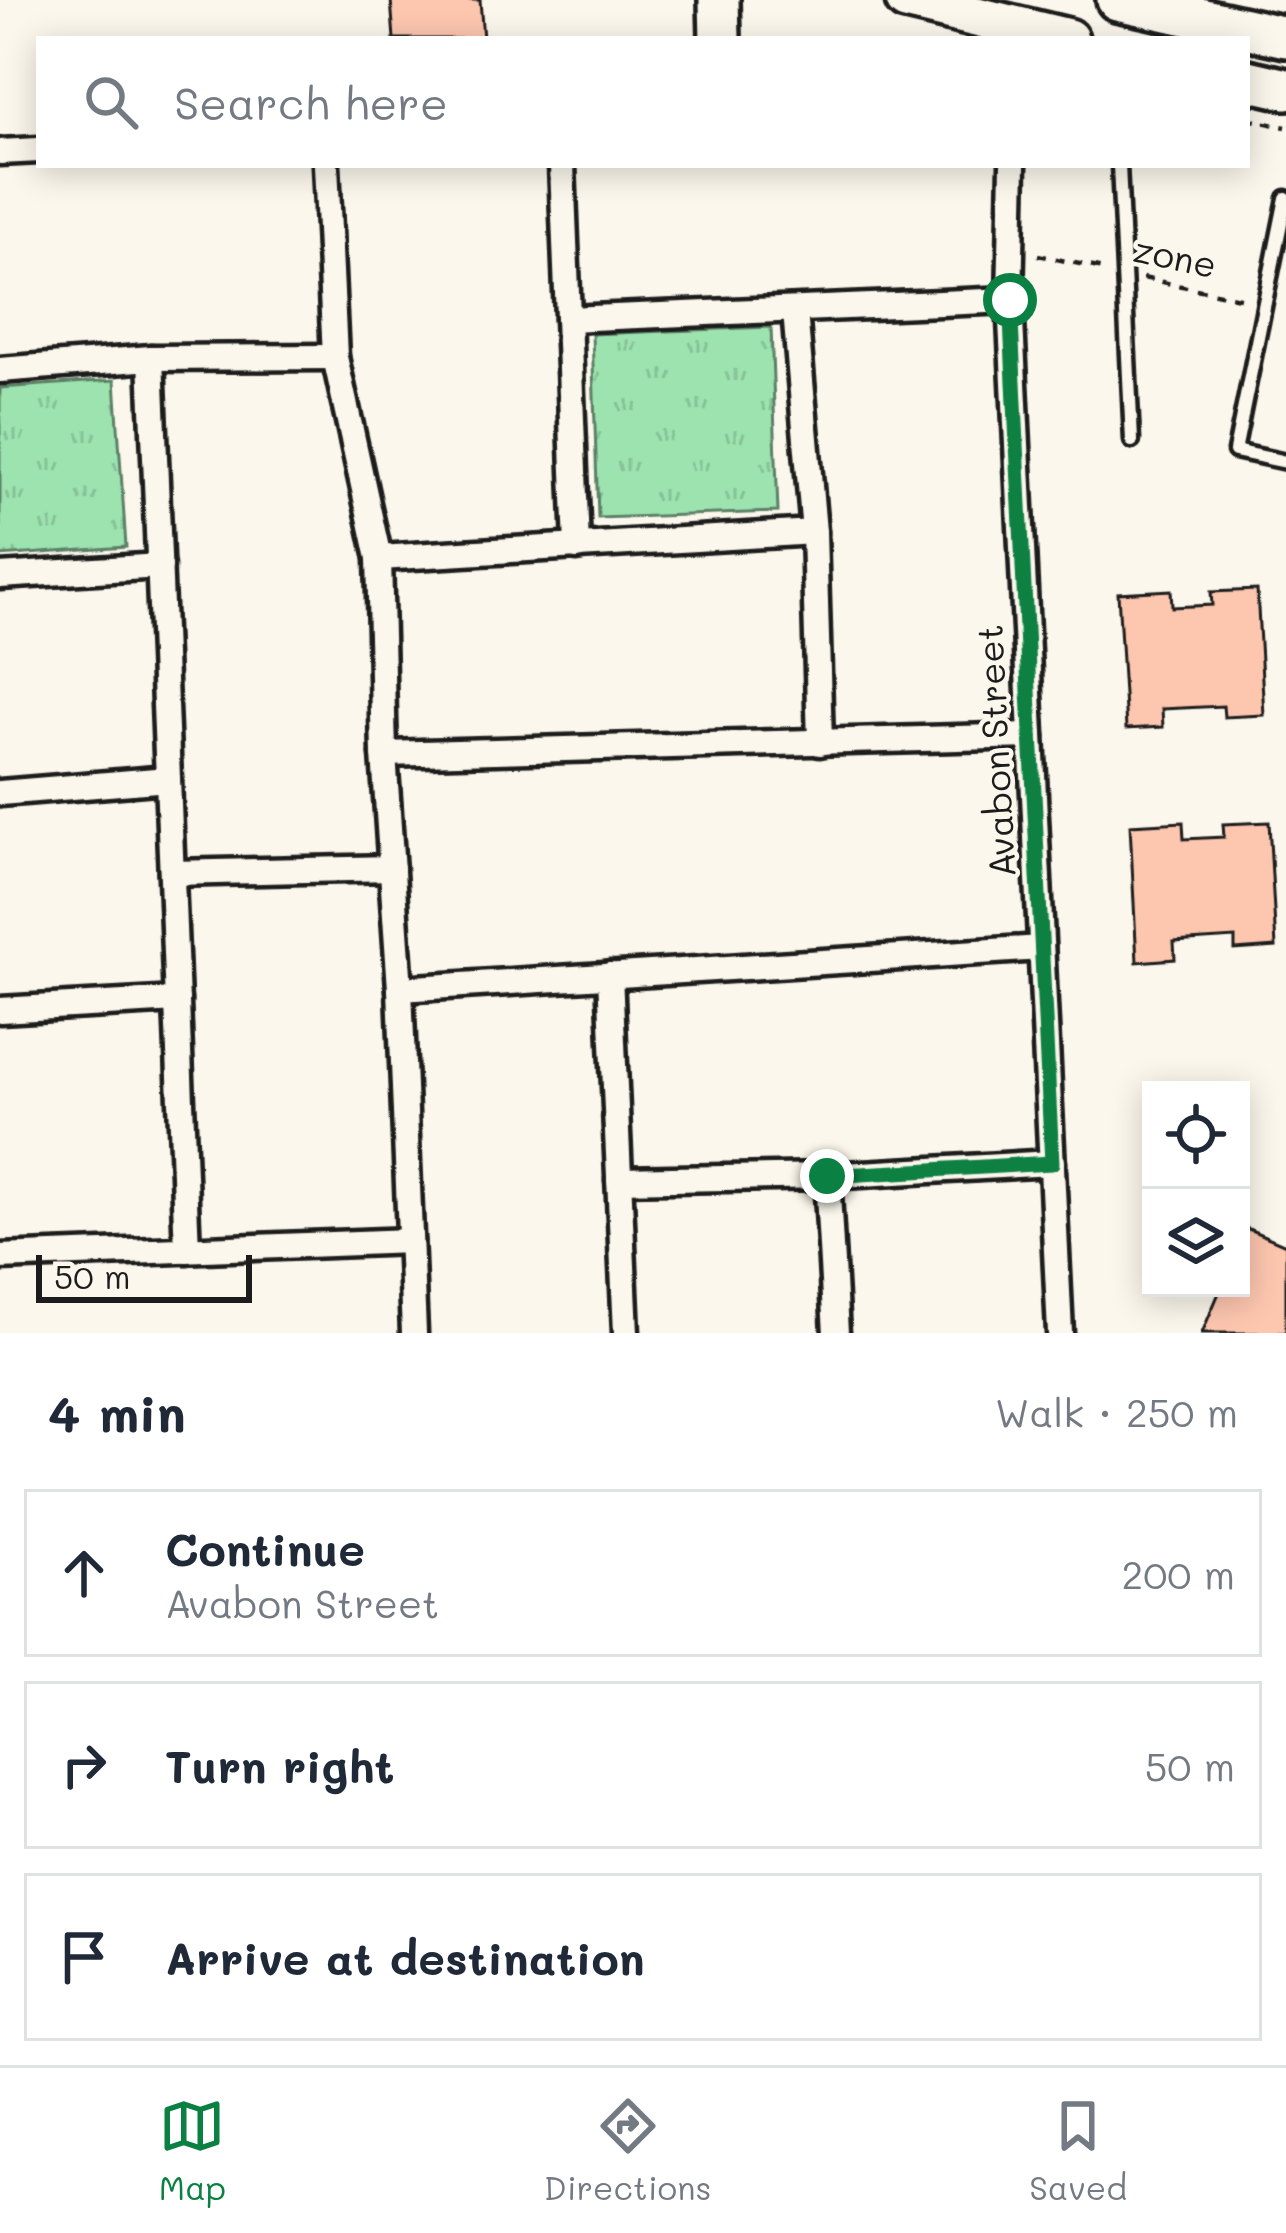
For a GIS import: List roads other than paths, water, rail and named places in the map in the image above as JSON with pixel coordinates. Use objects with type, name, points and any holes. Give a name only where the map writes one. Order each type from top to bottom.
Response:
[{"type":"main road","points":[[719,0],[721,36]]},
{"type":"main road","points":[[906,0],[1011,32],[1044,36]]},
{"type":"main road","points":[[1118,0],[1286,37]]},
{"type":"main road","points":[[1250,81],[1286,89]]},
{"type":"street","points":[[0,152],[36,150]]},
{"type":"street","points":[[326,168],[335,357],[379,558],[384,754],[400,989],[414,1333]]},
{"type":"street","points":[[562,168],[577,547]]},
{"type":"street","name":"Avabon Street","points":[[1013,168],[1010,300],[1060,1333]]},
{"type":"street","points":[[568,319],[1010,300]]},
{"type":"street","points":[[796,311],[814,532],[820,743]]},
{"type":"street","points":[[0,370],[151,358],[335,357]]},
{"type":"street","points":[[151,358],[187,1250]]},
{"type":"street","points":[[379,558],[814,532]]},
{"type":"street","points":[[0,576],[160,566]]},
{"type":"street","points":[[384,754],[1031,736]]},
{"type":"street","points":[[0,793],[168,779]]},
{"type":"street","points":[[172,874],[392,868]]},
{"type":"street","points":[[400,989],[1041,948]]},
{"type":"street","points":[[610,975],[626,1333]]},
{"type":"street","points":[[0,1010],[177,1000]]},
{"type":"street","points":[[619,1180],[827,1176],[1052,1163]]},
{"type":"street","points":[[827,1176],[836,1333]]},
{"type":"street","points":[[0,1256],[410,1241]]},
{"type":"lane","points":[[1119,168],[1132,441]]},
{"type":"lane","points":[[1286,197],[1234,451],[1286,462]]}]
